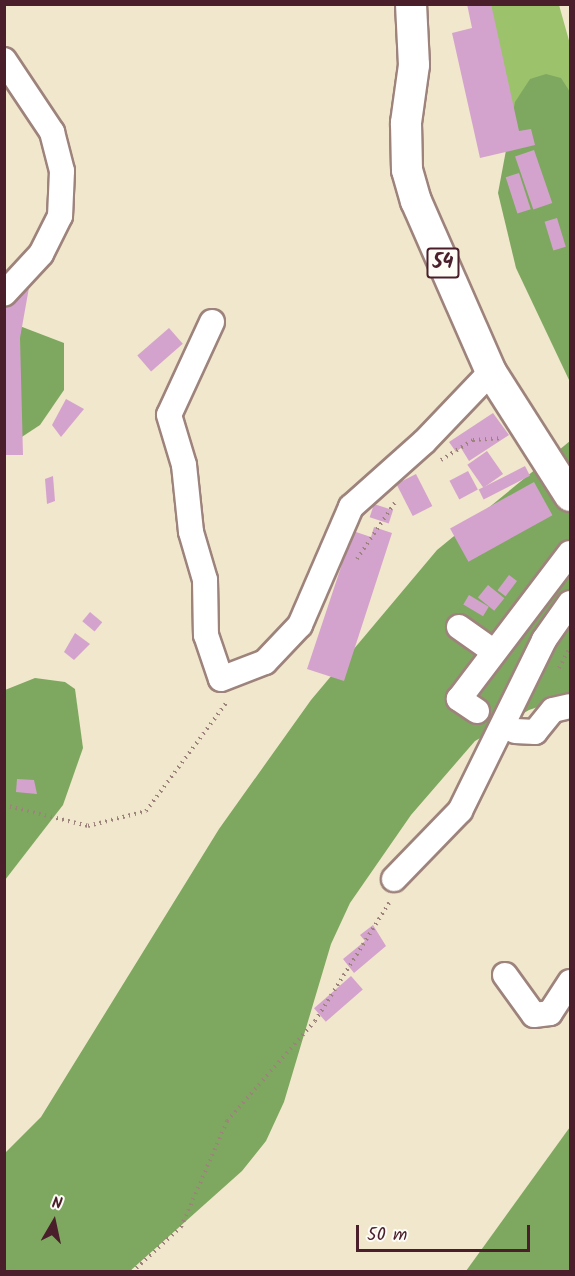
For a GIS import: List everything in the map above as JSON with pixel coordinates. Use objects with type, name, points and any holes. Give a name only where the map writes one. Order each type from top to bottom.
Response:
[{"type":"main road","name":"54","points":[[411,4],[414,65],[406,123],[407,170],[416,201],[491,372],[570,496]]},
{"type":"street","points":[[4,60],[52,132],[62,171],[60,216],[41,254],[4,294]]},
{"type":"street","points":[[212,322],[169,415],[184,465],[191,532],[205,580],[206,636],[221,679],[265,662],[300,625],[351,507],[424,442],[491,372]]},
{"type":"street","points":[[477,711],[459,699],[493,651],[570,553]]},
{"type":"street","points":[[394,888],[460,811],[544,640],[570,603]]},
{"type":"street","points":[[459,627],[493,651]]},
{"type":"street","points":[[515,730],[535,732],[553,710],[570,706]]},
{"type":"street","points":[[505,975],[534,1015],[550,1012],[570,982]]},
{"type":"path","points":[[555,676],[570,647]]},
{"type":"path","points":[[132,1272],[180,1227],[227,1121],[315,1021],[394,888]]},
{"type":"green space","points":[[487,5],[559,5],[570,44],[570,270],[524,153]]},
{"type":"green space","points":[[546,74],[561,78],[570,92],[570,382],[516,268],[498,193],[515,102],[530,79]]},
{"type":"green space","points":[[4,320],[64,343],[64,390],[40,425],[5,448]]},
{"type":"green space","points":[[570,441],[570,696],[529,710],[475,741],[411,815],[350,903],[331,944],[284,1102],[266,1141],[242,1171],[130,1271],[5,1271],[4,1154],[41,1117],[219,829],[311,700],[437,550]]},
{"type":"green space","points":[[35,678],[65,682],[75,689],[83,748],[63,805],[5,880],[5,690]]},
{"type":"green space","points":[[570,1127],[570,1271],[466,1271]]},
{"type":"building","points":[[467,4],[491,4],[519,131],[531,129],[535,145],[480,158],[452,33],[472,28]]},
{"type":"building","points":[[534,150],[552,203],[533,209],[515,157]]},
{"type":"building","points":[[519,173],[531,209],[517,213],[506,177]]},
{"type":"building","points":[[557,218],[566,247],[553,250],[545,222]]},
{"type":"building","points":[[30,282],[20,338],[23,455],[6,455],[4,296]]},
{"type":"building","points":[[169,328],[183,344],[151,371],[137,356]]},
{"type":"building","points":[[66,399],[84,409],[61,437],[52,425]]},
{"type":"building","points":[[493,413],[509,435],[469,461],[461,448],[456,452],[449,442]]},
{"type":"building","points":[[487,451],[503,474],[483,488],[467,465]]},
{"type":"building","points":[[525,466],[530,476],[484,499],[479,490]]},
{"type":"building","points":[[468,471],[478,490],[459,499],[449,481]]},
{"type":"building","points":[[416,474],[432,506],[413,516],[396,484]]},
{"type":"building","points":[[53,476],[55,501],[47,504],[45,479]]},
{"type":"building","points":[[534,482],[552,515],[468,562],[450,529]]},
{"type":"building","points":[[374,504],[393,510],[389,523],[370,517]]},
{"type":"building","points":[[374,527],[392,533],[344,681],[307,669],[353,531],[371,537]]},
{"type":"building","points":[[509,575],[517,581],[506,596],[498,590]]},
{"type":"building","points":[[488,585],[504,598],[494,611],[478,597]]},
{"type":"building","points":[[469,595],[489,607],[483,616],[463,604]]},
{"type":"building","points":[[90,612],[102,622],[95,631],[82,621]]},
{"type":"building","points":[[75,633],[90,644],[74,660],[64,652]]},
{"type":"building","points":[[17,779],[34,780],[37,794],[16,792]]},
{"type":"building","points":[[373,925],[386,946],[354,973],[343,959],[365,941],[360,935]]},
{"type":"building","points":[[351,976],[363,990],[326,1022],[314,1008]]}]
